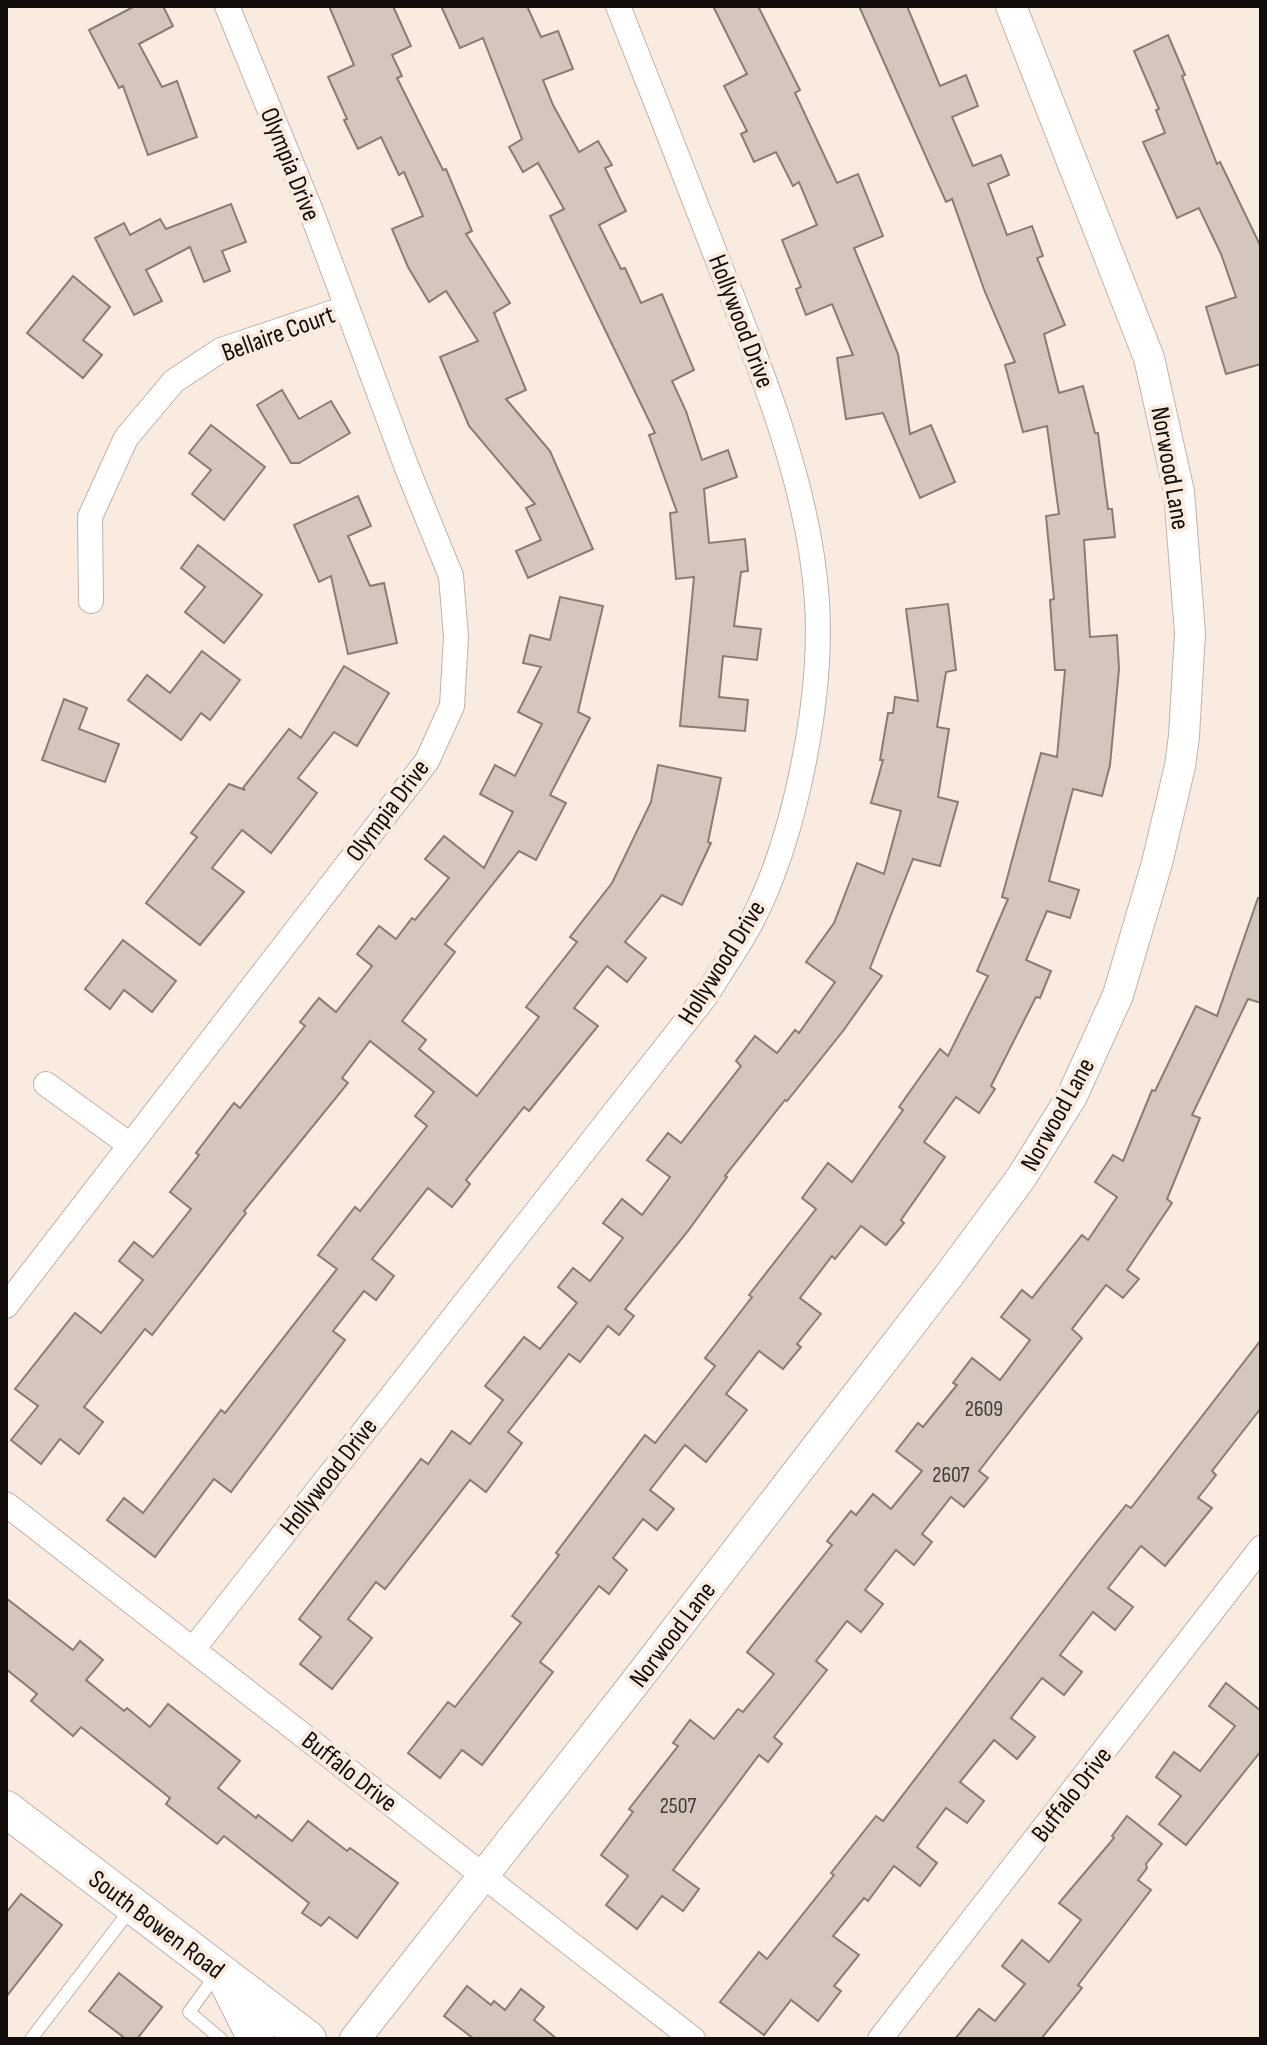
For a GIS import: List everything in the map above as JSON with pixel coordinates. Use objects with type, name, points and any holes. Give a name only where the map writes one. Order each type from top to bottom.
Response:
[{"type":"main road","name":"South Bowen Road","points":[[6,1809],[308,2039]]},
{"type":"main road","points":[[222,1974],[256,2039]]},
{"type":"street","name":"Olympia Drive","points":[[6,1306],[427,761],[452,706],[456,637],[451,576],[311,211],[227,6]]},
{"type":"street","name":"Hollywood Drive","points":[[194,1648],[705,997],[753,919],[778,859],[799,787],[814,692],[817,617],[807,526],[769,389],[618,6]]},
{"type":"street","name":"Norwood Lane","points":[[355,2039],[950,1274],[1021,1178],[1072,1096],[1118,995],[1157,863],[1180,766],[1190,633],[1179,492],[1149,358],[1011,6]]},
{"type":"street","name":"Bellaire Court","points":[[91,601],[90,517],[126,438],[174,381],[221,350],[346,308]]},
{"type":"street","points":[[46,1084],[130,1145]]},
{"type":"street","name":"Buffalo Drive","points":[[6,1504],[693,2039]]},
{"type":"street","name":"Buffalo Drive","points":[[880,2039],[1261,1548]]},
{"type":"lane","points":[[31,2039],[133,1906]]},
{"type":"lane","points":[[221,2039],[189,2012],[222,1974]]},
{"type":"building","points":[[135,6],[163,6],[173,26],[139,44],[162,87],[177,81],[197,137],[148,155],[123,86],[119,88],[89,30]]},
{"type":"building","points":[[329,6],[393,6],[411,46],[392,55],[402,76],[397,78],[443,170],[446,169],[472,231],[466,234],[510,303],[494,313],[526,390],[506,399],[550,451],[593,549],[528,578],[516,551],[541,540],[526,508],[535,504],[469,426],[440,357],[478,341],[446,291],[429,302],[408,267],[392,229],[423,216],[404,172],[399,175],[381,137],[358,149],[344,120],[347,119],[328,77],[354,65]]},
{"type":"building","points":[[441,6],[527,6],[541,37],[558,31],[573,69],[543,80],[579,152],[598,141],[612,165],[605,168],[626,211],[599,225],[621,269],[625,268],[641,303],[662,294],[694,370],[672,381],[686,411],[702,460],[728,450],[737,477],[704,489],[709,543],[745,539],[748,571],[741,572],[734,626],[761,629],[757,660],[723,656],[719,697],[748,700],[745,731],[680,726],[694,577],[676,579],[670,513],[677,512],[649,435],[655,433],[550,216],[564,209],[538,163],[523,172],[509,147],[522,139],[483,38],[460,48]]},
{"type":"building","points":[[713,6],[758,6],[800,90],[795,93],[837,183],[858,174],[883,236],[854,248],[898,354],[910,434],[931,425],[955,482],[920,498],[883,413],[846,419],[837,358],[853,355],[832,304],[806,315],[796,289],[801,287],[782,240],[817,225],[799,182],[793,186],[776,152],[754,162],[741,134],[747,131],[724,86],[747,74]]},
{"type":"building","points":[[859,6],[907,6],[940,86],[966,75],[978,106],[952,117],[973,166],[1001,155],[1009,175],[988,184],[1007,235],[1032,226],[1043,256],[1037,258],[1065,325],[1044,334],[1059,393],[1083,386],[1095,433],[1098,433],[1108,509],[1112,509],[1115,537],[1084,540],[1090,637],[1117,635],[1119,669],[1110,765],[1102,796],[1073,789],[1049,881],[1079,890],[1070,918],[1047,911],[1026,960],[1051,971],[1040,998],[1036,997],[991,1086],[995,1089],[979,1113],[956,1097],[924,1142],[945,1157],[901,1220],[904,1223],[886,1245],[861,1226],[835,1259],[832,1256],[800,1298],[821,1314],[797,1344],[801,1347],[783,1369],[759,1351],[726,1394],[747,1410],[706,1462],[685,1445],[650,1490],[674,1509],[657,1530],[643,1519],[613,1558],[627,1570],[609,1594],[599,1586],[540,1662],[553,1672],[482,1765],[462,1750],[440,1778],[408,1753],[448,1702],[455,1707],[521,1623],[512,1616],[645,1435],[655,1443],[715,1366],[705,1358],[816,1209],[802,1198],[828,1163],[852,1182],[903,1110],[899,1107],[940,1049],[948,1056],[988,976],[977,971],[1008,899],[1002,897],[1041,753],[1057,757],[1065,670],[1055,670],[1050,600],[1054,599],[1046,516],[1059,514],[1047,426],[1023,432],[1005,365],[1015,362],[985,292],[952,199],[946,202]]},
{"type":"building","points":[[1168,35],[1217,164],[1220,162],[1261,247],[1261,364],[1226,374],[1206,307],[1236,297],[1221,254],[1199,208],[1177,218],[1143,142],[1165,133],[1156,110],[1159,109],[1134,51]]},
{"type":"building","points":[[231,204],[246,242],[222,251],[230,271],[204,282],[190,247],[146,270],[162,301],[134,315],[95,238],[124,223],[130,235],[160,219],[166,229]]},
{"type":"building","points":[[73,276],[110,307],[83,340],[102,355],[83,378],[27,333]]},
{"type":"building","points":[[282,390],[299,419],[331,401],[350,433],[299,463],[291,463],[257,405]]},
{"type":"building","points":[[211,425],[265,467],[224,520],[192,494],[211,470],[189,453]]},
{"type":"building","points":[[358,496],[371,526],[348,536],[370,586],[384,583],[397,643],[348,654],[331,576],[319,582],[294,525]]},
{"type":"building","points":[[198,545],[262,595],[224,643],[185,612],[205,587],[181,568]]},
{"type":"building","points":[[560,597],[603,606],[578,712],[590,718],[550,795],[566,803],[536,860],[519,851],[445,944],[455,952],[402,1021],[426,1040],[419,1049],[477,1096],[539,1017],[526,1007],[577,942],[570,937],[612,883],[651,802],[658,765],[721,778],[708,842],[711,843],[682,905],[662,895],[625,942],[646,958],[627,982],[607,966],[574,1008],[598,1026],[529,1111],[524,1107],[466,1180],[470,1184],[452,1207],[428,1188],[372,1259],[394,1276],[376,1300],[364,1291],[333,1331],[345,1340],[231,1492],[214,1479],[155,1557],[107,1520],[124,1498],[143,1513],[221,1410],[225,1413],[337,1269],[318,1255],[355,1207],[360,1211],[427,1126],[415,1116],[434,1092],[370,1041],[342,1078],[348,1083],[244,1211],[246,1213],[152,1335],[145,1329],[84,1407],[103,1422],[79,1454],[60,1439],[41,1464],[11,1440],[38,1406],[15,1389],[75,1313],[101,1333],[143,1280],[119,1261],[134,1242],[153,1257],[191,1209],[170,1192],[234,1103],[240,1108],[305,1026],[300,1022],[319,998],[336,1012],[372,966],[357,954],[379,926],[396,939],[449,878],[425,859],[444,836],[484,868],[513,812],[480,794],[495,765],[515,776],[542,724],[518,712],[541,667],[523,663],[530,635],[550,640]]},
{"type":"building","points":[[948,604],[956,670],[946,672],[937,727],[949,729],[938,797],[958,802],[940,866],[913,859],[870,968],[882,976],[843,1031],[725,1176],[688,1231],[625,1309],[634,1316],[619,1335],[608,1326],[580,1362],[569,1354],[508,1432],[522,1443],[486,1492],[470,1480],[385,1589],[376,1582],[348,1619],[372,1638],[332,1689],[300,1664],[321,1637],[299,1619],[421,1459],[428,1464],[452,1431],[470,1444],[503,1400],[485,1386],[524,1337],[540,1349],[577,1303],[558,1287],[573,1268],[590,1281],[623,1238],[603,1223],[622,1199],[642,1215],[670,1177],[647,1160],[668,1133],[681,1143],[741,1066],[736,1061],[755,1036],[777,1053],[795,1030],[799,1033],[835,982],[806,962],[834,923],[857,863],[884,874],[901,811],[871,803],[883,760],[880,760],[888,713],[893,713],[895,697],[918,701],[906,609]]},
{"type":"building","points":[[202,651],[240,680],[210,720],[201,713],[181,740],[128,700],[147,675],[170,693]]},
{"type":"building","points":[[344,666],[389,693],[357,746],[334,732],[298,778],[317,793],[271,853],[242,830],[212,868],[244,892],[200,945],[146,903],[197,837],[191,833],[229,784],[245,790],[243,788],[289,729],[301,738]]},
{"type":"building","points":[[64,699],[87,708],[79,729],[119,744],[105,782],[42,760]]},
{"type":"building","points":[[1258,898],[1261,898],[1261,1003],[1248,999],[1192,1115],[1200,1118],[1167,1199],[1172,1203],[1127,1270],[1139,1279],[1123,1298],[1106,1285],[1072,1329],[1082,1338],[979,1471],[988,1478],[964,1507],[951,1497],[922,1534],[932,1542],[914,1565],[896,1550],[865,1590],[883,1604],[861,1632],[847,1621],[816,1661],[827,1670],[774,1737],[782,1744],[768,1762],[759,1755],[673,1870],[699,1889],[683,1911],[662,1896],[637,1929],[606,1905],[628,1876],[601,1855],[633,1812],[629,1809],[678,1746],[673,1743],[690,1720],[714,1739],[738,1709],[743,1712],[774,1674],[747,1652],[832,1545],[827,1541],[851,1511],[856,1515],[873,1494],[891,1509],[922,1471],[896,1451],[918,1423],[923,1427],[957,1385],[953,1383],[972,1358],[1000,1380],[1030,1340],[1001,1317],[1022,1290],[1032,1298],[1082,1235],[1088,1240],[1117,1197],[1095,1182],[1113,1155],[1123,1161],[1152,1090],[1155,1091],[1196,1006],[1217,1016]]},
{"type":"building","points":[[123,940],[176,981],[152,1012],[124,990],[110,1009],[85,989]]},
{"type":"building","points":[[1261,1340],[1261,1408],[1212,1471],[1216,1475],[1198,1498],[1212,1508],[1165,1566],[1141,1546],[1108,1588],[1133,1607],[1115,1630],[1093,1612],[1060,1655],[1082,1672],[1064,1695],[1042,1678],[1011,1718],[1035,1737],[1017,1759],[994,1740],[960,1782],[984,1801],[967,1823],[946,1808],[917,1847],[937,1863],[920,1886],[894,1866],[868,1901],[864,1898],[833,1936],[859,1955],[834,1986],[841,1991],[818,2021],[791,2000],[764,2035],[720,2002],[759,1952],[767,1959],[876,1816],[883,1821],[1087,1554],[1126,1505],[1131,1508]]},
{"type":"building","points":[[6,1598],[73,1650],[80,1641],[103,1660],[86,1680],[124,1711],[127,1708],[150,1727],[168,1704],[240,1761],[218,1788],[256,1818],[258,1815],[292,1841],[308,1821],[347,1851],[350,1848],[398,1883],[357,1938],[329,1917],[321,1926],[302,1913],[309,1903],[224,1836],[217,1844],[166,1804],[170,1798],[81,1727],[73,1736],[31,1701],[37,1694],[6,1669]]},
{"type":"building","points":[[1226,1683],[1261,1711],[1261,1751],[1186,1845],[1159,1824],[1181,1796],[1156,1777],[1174,1752],[1200,1771],[1235,1726],[1209,1706]]},
{"type":"building","points":[[1127,1816],[1162,1844],[1138,1880],[1151,1890],[1078,1985],[1082,1988],[1041,2039],[955,2039],[979,2009],[995,2021],[1025,1984],[1002,1966],[1022,1940],[1049,1962],[1081,1920],[1059,1903],[1114,1838],[1112,1836]]},
{"type":"building","points":[[21,1894],[62,1925],[6,1997],[6,1913]]},
{"type":"building","points":[[119,1973],[162,2007],[137,2039],[126,2039],[89,2011]]},
{"type":"building","points":[[467,1986],[491,2005],[494,2001],[505,2010],[521,1989],[544,2007],[534,2020],[557,2039],[474,2039],[444,2016]]}]
